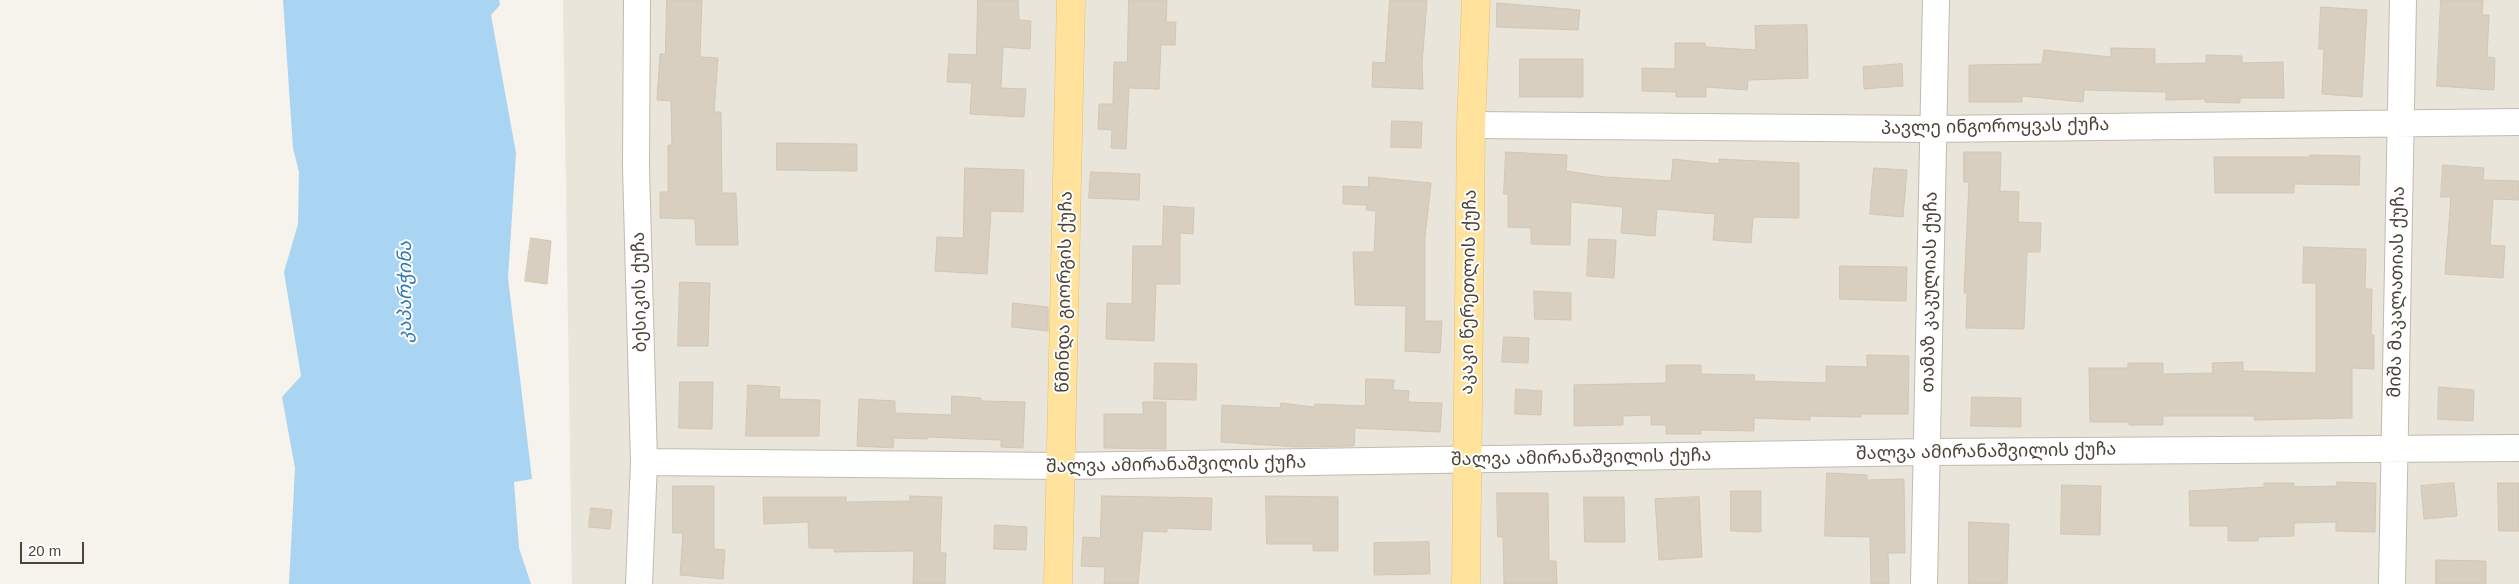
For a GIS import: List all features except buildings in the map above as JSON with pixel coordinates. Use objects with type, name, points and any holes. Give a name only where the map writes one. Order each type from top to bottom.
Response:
[{"type":"main road","name":"წმინდა გიორგის ქუჩა","points":[[1058,584],[1071,0]]},
{"type":"main road","name":"აკაკი წერეთლის ქუჩა","points":[[1466,584],[1471,125],[1476,0]]},
{"type":"street","name":"ბესიკის ქუჩა","points":[[638,0],[636,167],[644,462],[639,584]]},
{"type":"street","name":"თამაზ კაკულიას ქუჩა","points":[[1924,584],[1936,0]]},
{"type":"street","name":"მიშა მაკალათიას ქუჩა","points":[[2392,584],[2403,0]]},
{"type":"street","name":"პავლე ინგოროყვას ქუჩა","points":[[1471,125],[1932,129],[2519,122]]},
{"type":"street","name":"შალვა ამირანაშვილის ქუჩა","points":[[644,462],[1061,466],[1467,461],[1927,452],[2519,448]]},
{"type":"shaded area","points":[[563,0],[2519,0],[2519,584],[572,584]]},
{"type":"water","name":"კაპარჭინა","points":[[283,0],[499,0],[500,5],[491,15],[516,153],[508,278],[532,479],[514,482],[519,548],[531,584],[289,584],[295,468],[282,397],[301,376],[284,272],[298,224],[299,172],[293,148]]}]
